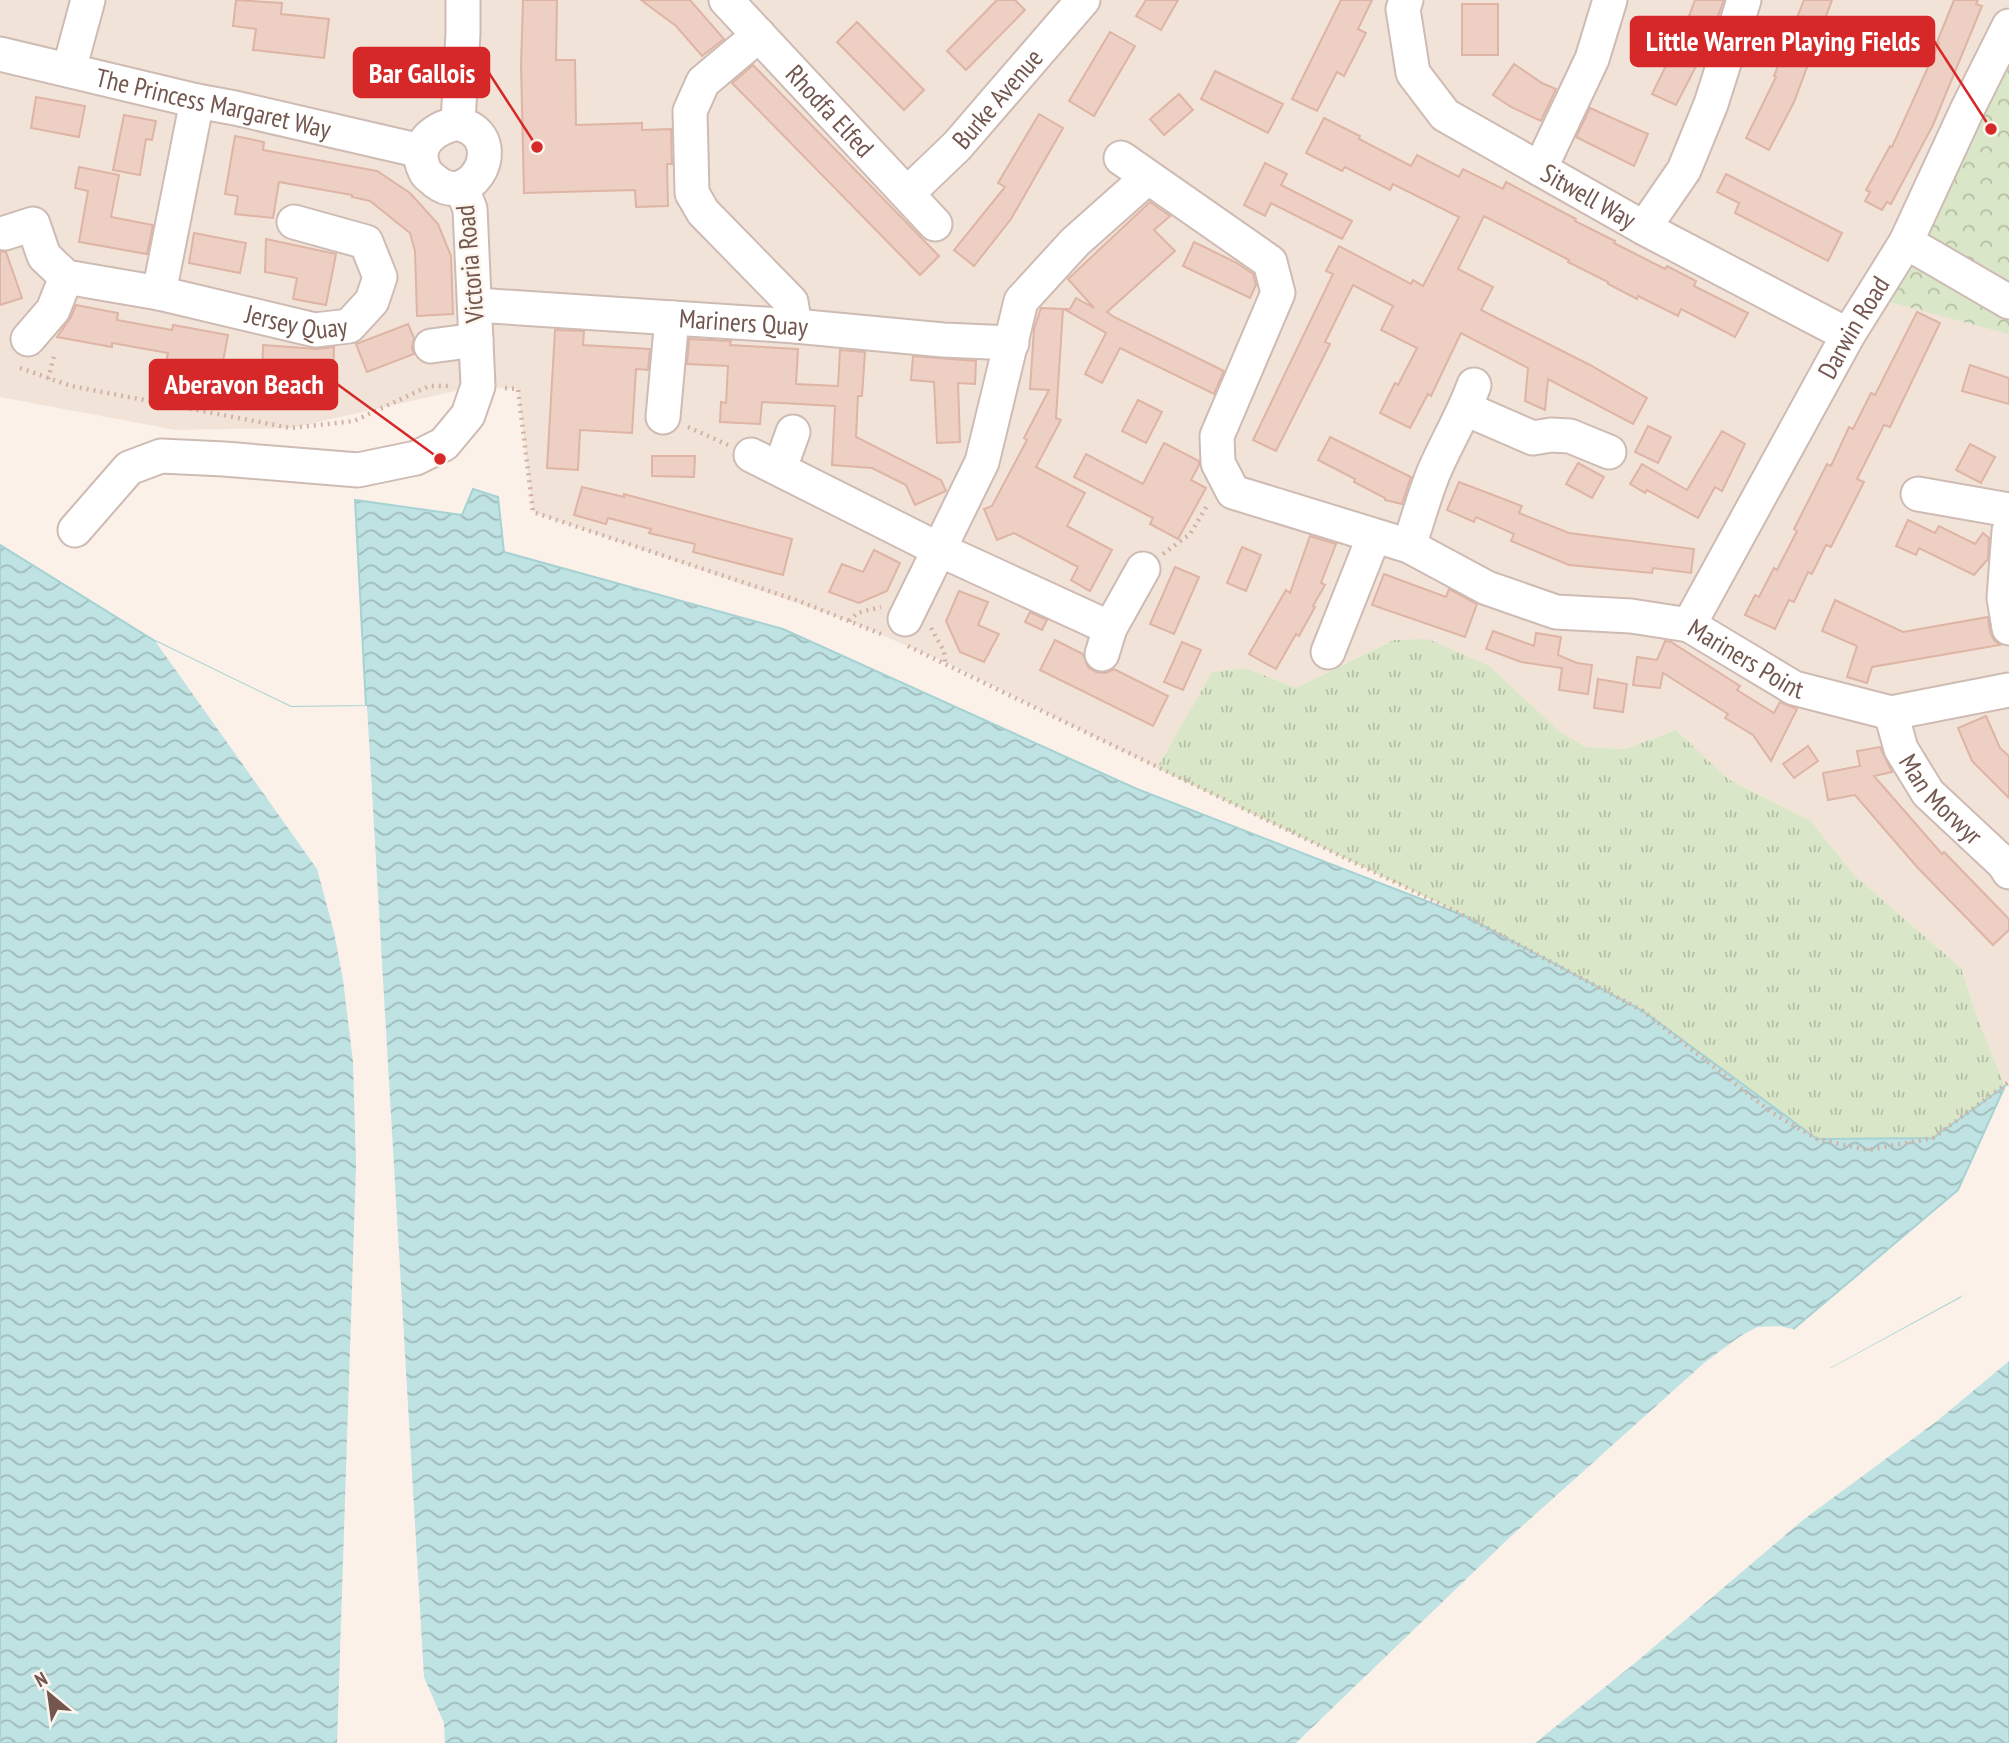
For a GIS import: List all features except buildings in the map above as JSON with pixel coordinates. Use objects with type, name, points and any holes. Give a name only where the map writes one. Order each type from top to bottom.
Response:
[{"type":"street","points":[[69,70],[88,0]]},
{"type":"street","points":[[421,151],[427,136],[443,126],[458,123],[463,0]]},
{"type":"street","name":"Rhodfa Elfed","points":[[726,0],[935,224]]},
{"type":"street","name":"Burke Avenue","points":[[908,193],[957,146],[1083,0]]},
{"type":"street","name":"Sitwell Way","points":[[1406,0],[1402,9],[1413,73],[1445,115],[1644,228],[1848,335]]},
{"type":"street","points":[[1540,169],[1592,58],[1610,0]]},
{"type":"street","points":[[1644,228],[1684,170],[1711,104],[1744,0]]},
{"type":"street","name":"Darwin Road","points":[[1689,625],[1848,335],[1906,242],[2009,26]]},
{"type":"street","points":[[759,35],[703,82],[690,111],[692,193],[703,212],[791,302],[795,326]]},
{"type":"street","name":"The Princess Margaret Way","points":[[1,53],[197,101],[421,151]]},
{"type":"street","points":[[159,293],[197,101]]},
{"type":"street","name":"Victoria Road","points":[[421,151],[421,162],[426,174],[443,187],[462,189],[476,179],[484,161],[484,144],[474,131],[458,123]]},
{"type":"street","points":[[896,632],[982,462],[1021,301],[1075,242],[1134,168],[1270,262],[1276,283],[1278,293],[1217,436],[1218,463]]},
{"type":"street","name":"Victoria Road","points":[[462,189],[470,209],[478,386]]},
{"type":"street","name":"Jersey Quay","points":[[66,276],[159,293],[315,330],[349,326],[372,301],[380,277],[366,242],[294,222]]},
{"type":"street","points":[[5,233],[33,224],[44,256],[66,276],[53,310],[23,353]]},
{"type":"street","points":[[1906,242],[2009,302]]},
{"type":"street","name":"Mariners Quay","points":[[476,305],[1012,343]]},
{"type":"street","points":[[663,416],[672,318]]},
{"type":"street","name":"Victoria Road","points":[[431,346],[476,340]]},
{"type":"street","points":[[75,530],[129,468],[161,456],[358,470],[416,458],[444,444],[468,415],[478,386]]},
{"type":"street","points":[[1409,546],[1432,475],[1470,397],[1511,430],[1533,438],[1570,436],[1609,452]]},
{"type":"street","points":[[793,432],[765,462],[938,549],[1106,641],[1143,569]]},
{"type":"street","name":"Mariners Point","points":[[1218,463],[1233,492],[1409,546],[1487,588],[1556,612],[1632,616],[1689,625],[1794,688],[1891,713],[2009,690]]},
{"type":"street","points":[[1918,494],[1996,508]]},
{"type":"street","points":[[2009,531],[2004,598],[2009,628]]},
{"type":"street","points":[[1328,652],[1374,536]]},
{"type":"street","name":"Man Morwyr","points":[[1891,713],[1901,749],[1928,793],[2007,866]]},
{"type":"path","points":[[23,353],[71,386],[291,428],[354,421],[429,386],[518,389],[533,512],[896,632],[944,662],[1465,916],[1631,1004],[1771,1112],[1817,1139],[1868,1150],[1933,1138],[2009,1082]]},
{"type":"path","points":[[663,416],[765,462]]},
{"type":"path","points":[[1143,569],[1190,534],[1211,499],[1218,463]]},
{"type":"shaded area","points":[[0,0],[2009,0],[2009,1082],[2005,1086],[1977,1017],[1961,968],[1854,875],[1811,821],[1728,779],[1676,730],[1625,749],[1585,747],[1394,640],[1296,688],[1246,668],[1212,672],[1157,768],[945,662],[849,621],[533,512],[518,389],[478,386],[291,428],[176,430],[0,397]]},
{"type":"green space","points":[[2009,48],[2009,334],[1886,301]]},
{"type":"green space","points":[[1428,639],[1489,666],[1559,731],[1585,747],[1625,749],[1676,730],[1728,779],[1811,821],[1854,875],[1961,968],[1977,1017],[2005,1086],[1933,1138],[1868,1150],[1817,1139],[1771,1112],[1643,1011],[1465,916],[1157,768],[1212,672],[1246,668],[1296,688],[1394,640]]},
{"type":"water","points":[[473,489],[498,497],[504,552],[783,629],[1137,789],[1465,916],[1643,1011],[1817,1139],[1933,1138],[2005,1086],[1958,1190],[1675,1429],[1728,1422],[1785,1394],[2009,1271],[2009,1743],[0,1743],[0,545],[155,641],[291,707],[366,706],[355,500],[462,515]]},
{"type":"pier","points":[[155,641],[291,707],[367,706],[424,1677],[444,1723],[445,1743],[337,1743],[356,1166],[353,1062],[343,980],[334,932],[317,869]]},
{"type":"pier","points":[[2009,1267],[2009,1361],[1937,1421],[1803,1520],[1635,1663],[1535,1743],[1296,1743],[1510,1537],[1704,1363],[1739,1337],[1757,1327],[1779,1326],[1793,1329],[1795,1332],[1686,1425],[1727,1419],[1828,1366],[1831,1368],[1960,1298],[1971,1287]]},
{"type":"place","name":"Little Warren Playing Fields","points":[[1991,129]]},
{"type":"place","name":"Bar Gallois","points":[[537,147]]},
{"type":"place","name":"Aberavon Beach","points":[[440,459]]}]
